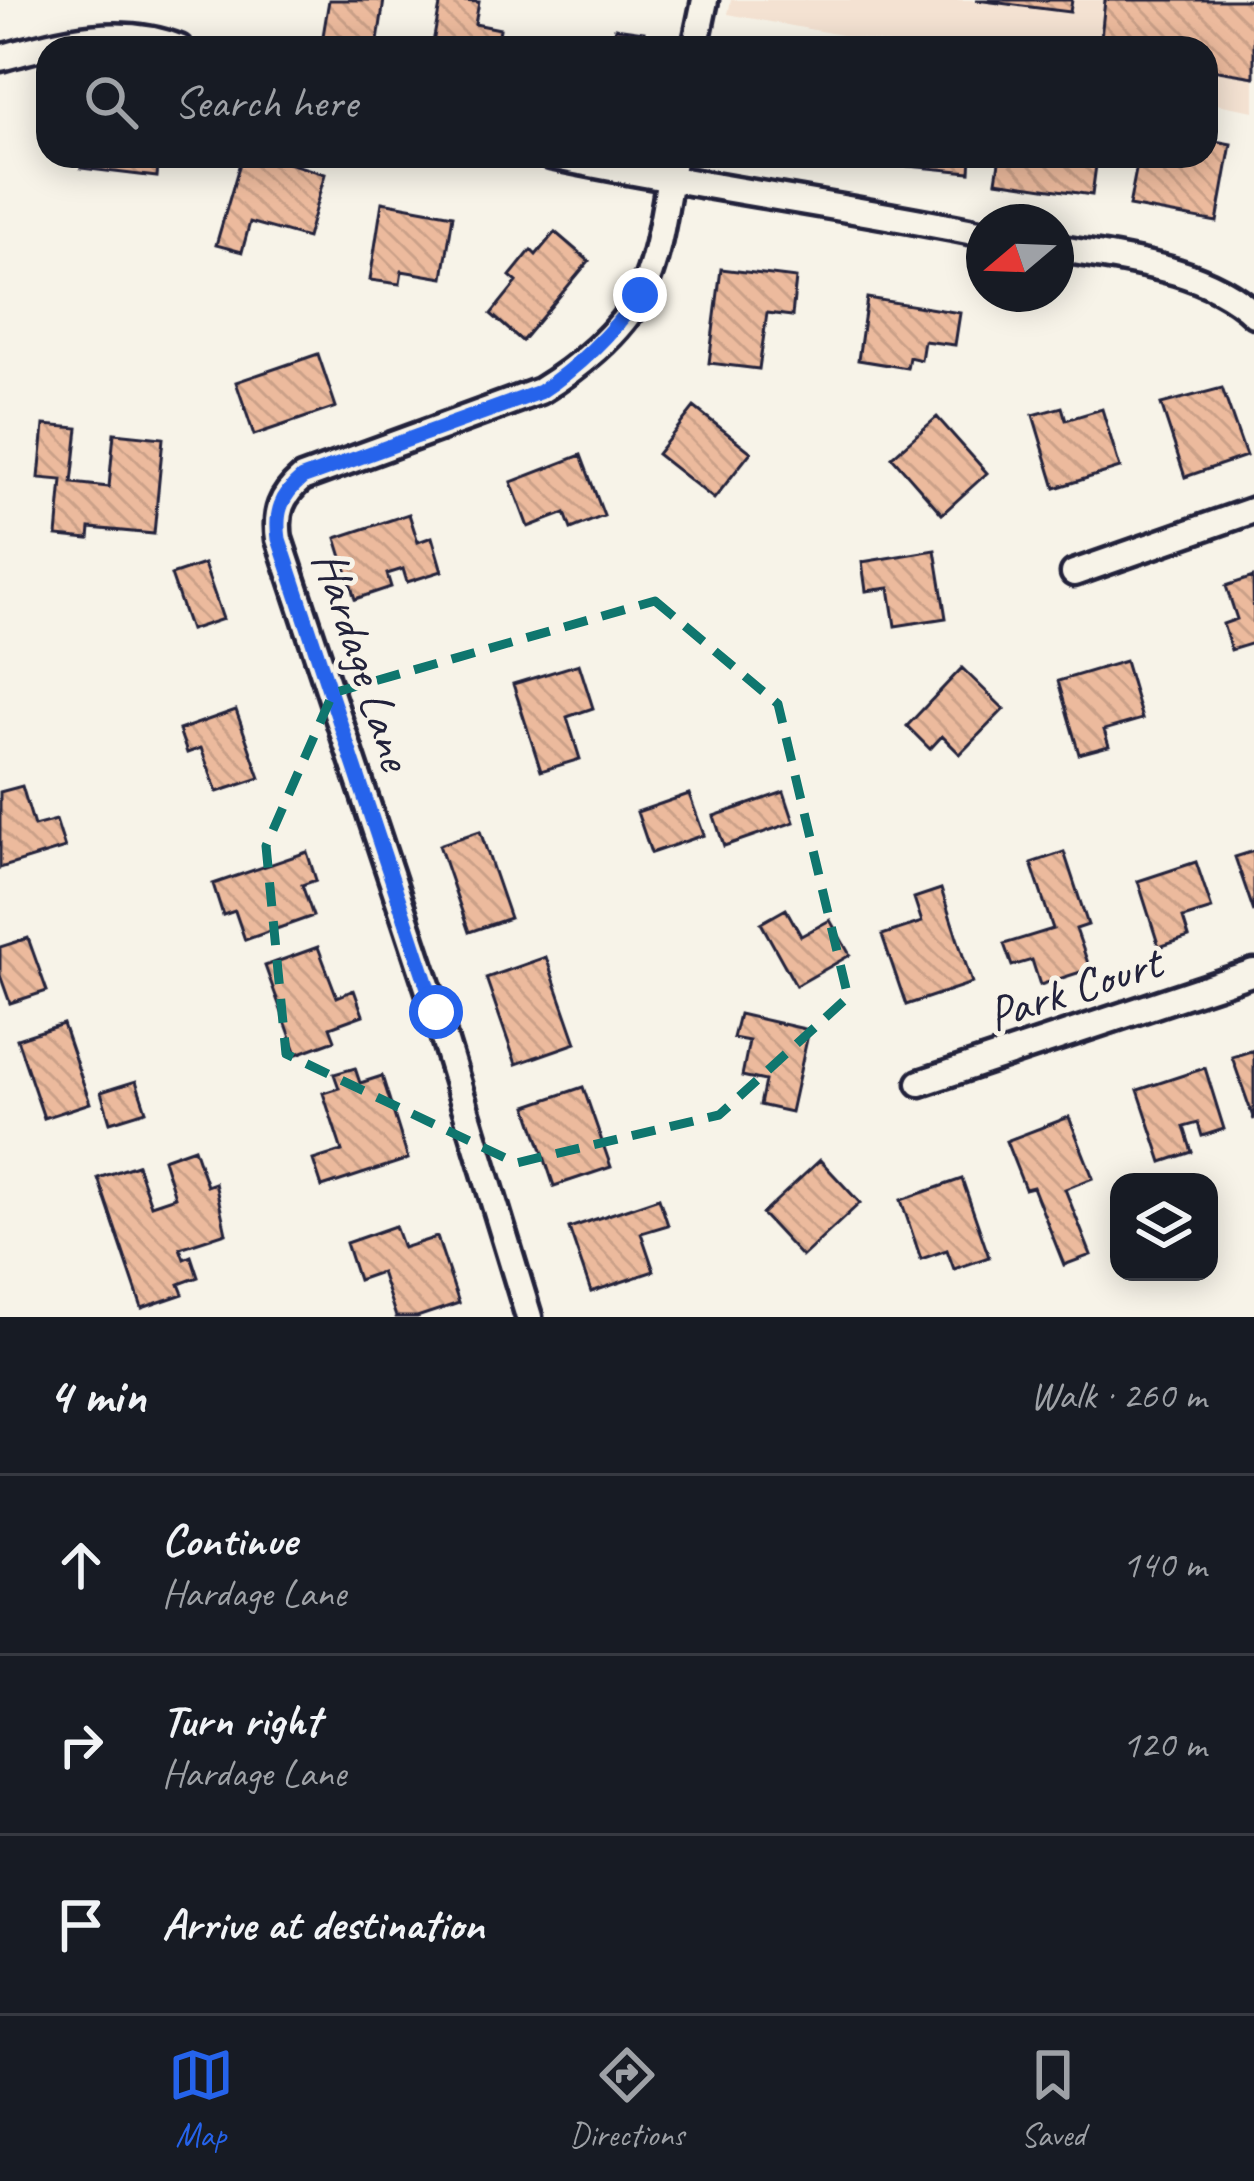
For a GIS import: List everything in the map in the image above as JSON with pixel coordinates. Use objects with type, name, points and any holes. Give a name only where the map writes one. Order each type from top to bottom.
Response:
[{"type":"street","points":[[698,36],[705,0]]},
{"type":"street","points":[[0,58],[36,48]]},
{"type":"street","points":[[672,168],[966,230]]},
{"type":"street","name":"Hardage Lane","points":[[530,1317],[276,520],[288,490],[302,478],[540,392],[565,376],[618,326],[640,295],[672,168]]},
{"type":"street","points":[[1074,251],[1157,267],[1202,282],[1254,314]]},
{"type":"street","points":[[1074,573],[1254,510]]},
{"type":"street","name":"Park Court","points":[[920,1083],[1254,972]]},
{"type":"highlighted area","points":[[655,601],[778,704],[848,997],[719,1115],[516,1163],[286,1054],[266,846],[333,693]]},
{"type":"shaded area","points":[[731,0],[1254,0],[1254,111],[1218,104],[1218,36],[847,36],[728,14]]},
{"type":"building","points":[[329,0],[384,0],[379,36],[323,36]]},
{"type":"building","points":[[441,0],[479,2],[475,24],[500,29],[499,36],[434,36]]},
{"type":"building","points":[[976,0],[1072,0],[1070,12]]},
{"type":"building","points":[[1105,0],[1254,0],[1254,77],[1218,71],[1218,36],[1101,36]]},
{"type":"building","points":[[615,28],[644,32],[643,36],[614,36]]},
{"type":"building","points":[[1218,142],[1231,144],[1217,222],[1129,206],[1136,168],[1218,168]]},
{"type":"building","points":[[81,168],[158,168],[157,177]]},
{"type":"building","points":[[238,168],[305,168],[325,174],[307,238],[250,222],[242,252],[216,245]]},
{"type":"building","points":[[998,168],[1096,168],[1092,195],[996,181]]},
{"type":"building","points":[[382,202],[453,215],[443,278],[402,271],[400,284],[370,280]]},
{"type":"building","points":[[555,232],[589,261],[522,341],[491,314],[517,282],[510,276],[531,250],[536,255]]},
{"type":"building","points":[[721,269],[796,278],[792,316],[767,313],[759,369],[709,363]]},
{"type":"building","points":[[867,298],[960,313],[955,345],[924,341],[921,360],[909,357],[907,368],[858,360]]},
{"type":"building","points":[[318,354],[336,407],[254,435],[236,382]]},
{"type":"building","points":[[1222,388],[1246,456],[1185,477],[1161,404]]},
{"type":"building","points":[[694,407],[751,452],[714,499],[657,454]]},
{"type":"building","points":[[1062,407],[1066,420],[1102,409],[1120,468],[1055,488],[1033,415]]},
{"type":"building","points":[[937,417],[987,473],[942,514],[892,457]]},
{"type":"building","points":[[44,425],[78,428],[72,483],[109,487],[114,433],[163,438],[154,534],[90,528],[89,539],[57,536],[62,480],[39,478]]},
{"type":"building","points":[[581,455],[604,516],[571,529],[565,513],[528,527],[511,482]]},
{"type":"building","points":[[409,514],[418,542],[432,537],[442,571],[407,582],[403,569],[387,574],[391,587],[355,599],[336,538]]},
{"type":"building","points":[[935,550],[946,618],[895,626],[889,588],[866,591],[862,562]]},
{"type":"building","points":[[204,564],[223,619],[190,630],[171,575]]},
{"type":"building","points":[[1253,577],[1254,643],[1231,650],[1223,624],[1237,619],[1226,586]]},
{"type":"building","points":[[1125,661],[1142,719],[1104,730],[1109,746],[1079,754],[1058,681]]},
{"type":"building","points":[[579,664],[593,708],[567,717],[580,759],[541,771],[513,684]]},
{"type":"building","points":[[962,668],[1004,709],[960,754],[942,736],[930,749],[907,726]]},
{"type":"building","points":[[236,710],[260,778],[217,792],[201,748],[187,753],[179,730]]},
{"type":"building","points":[[22,786],[34,826],[56,820],[65,848],[0,868],[0,792]]},
{"type":"building","points":[[784,792],[794,822],[724,846],[714,816]]},
{"type":"building","points":[[689,794],[704,835],[651,853],[637,812]]},
{"type":"building","points":[[480,831],[510,918],[469,932],[439,845]]},
{"type":"building","points":[[1254,851],[1254,912],[1235,857]]},
{"type":"building","points":[[307,852],[316,880],[302,885],[313,916],[245,940],[235,911],[223,915],[213,884]]},
{"type":"building","points":[[1064,852],[1088,925],[1076,929],[1090,969],[1040,985],[1032,960],[1012,966],[1004,944],[1053,929],[1031,863]]},
{"type":"building","points":[[1196,862],[1212,909],[1183,918],[1189,937],[1159,947],[1138,881]]},
{"type":"building","points":[[941,889],[972,983],[906,1005],[882,935],[922,922],[914,898]]},
{"type":"building","points":[[786,909],[801,936],[830,920],[850,955],[796,986],[761,923]]},
{"type":"building","points":[[28,938],[47,991],[10,1003],[0,975],[0,947]]},
{"type":"building","points":[[318,947],[337,997],[354,990],[363,1015],[330,1027],[335,1040],[297,1054],[265,966]]},
{"type":"building","points":[[546,957],[576,1043],[516,1064],[486,978]]},
{"type":"building","points":[[739,1014],[809,1030],[791,1112],[760,1105],[765,1081],[742,1076],[749,1041],[733,1038]]},
{"type":"building","points":[[63,1024],[90,1103],[44,1118],[17,1039]]},
{"type":"building","points":[[1254,1050],[1254,1120],[1232,1057]]},
{"type":"building","points":[[355,1068],[360,1083],[382,1076],[408,1159],[322,1187],[313,1160],[342,1151],[323,1093],[339,1088],[334,1074]]},
{"type":"building","points":[[1205,1068],[1224,1129],[1202,1136],[1198,1123],[1184,1127],[1192,1152],[1162,1162],[1138,1090]]},
{"type":"building","points":[[136,1081],[146,1111],[110,1122],[101,1092]]},
{"type":"building","points":[[583,1087],[611,1167],[554,1186],[527,1106]]},
{"type":"building","points":[[1069,1117],[1093,1178],[1065,1189],[1091,1255],[1064,1265],[1033,1187],[1025,1189],[1006,1141]]},
{"type":"building","points":[[194,1148],[207,1186],[215,1183],[226,1233],[180,1248],[184,1259],[191,1256],[198,1277],[179,1284],[183,1294],[142,1308],[98,1178],[137,1165],[151,1205],[175,1197],[163,1159]]},
{"type":"building","points":[[820,1160],[860,1203],[802,1257],[762,1214]]},
{"type":"building","points":[[962,1179],[989,1257],[954,1269],[947,1250],[921,1259],[901,1200]]},
{"type":"building","points":[[659,1198],[668,1225],[641,1233],[654,1271],[591,1292],[569,1228]]},
{"type":"building","points":[[395,1226],[403,1248],[437,1237],[459,1303],[417,1317],[396,1317],[381,1272],[358,1280],[346,1243]]},
{"type":"route","points":[[436,1012],[279,539],[279,506],[302,478],[540,392],[565,376],[618,326],[640,295]]}]
